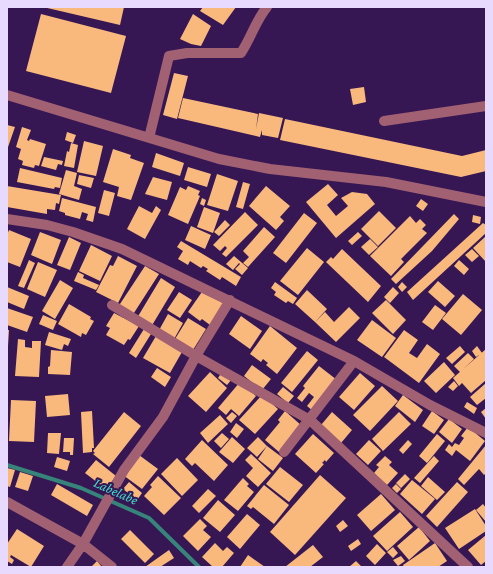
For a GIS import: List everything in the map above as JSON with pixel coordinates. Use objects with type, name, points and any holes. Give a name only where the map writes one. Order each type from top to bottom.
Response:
[{"type":"street","points":[[149,138],[169,56],[188,53],[241,53],[250,41],[260,15],[267,7]]},
{"type":"street","points":[[7,95],[219,159],[263,168],[386,182],[486,202]]},
{"type":"street","points":[[384,121],[486,106]]},
{"type":"street","points":[[7,219],[47,225],[73,232],[122,249],[354,361],[430,404],[486,433]]},
{"type":"street","points":[[67,567],[83,544],[124,470],[163,417],[196,356],[230,300]]},
{"type":"street","points":[[112,305],[196,356],[310,420],[468,567]]},
{"type":"street","points":[[284,452],[354,361]]},
{"type":"street","points":[[7,502],[83,544],[112,567]]},
{"type":"building","points":[[43,7],[124,7],[120,25]]},
{"type":"building","points":[[203,7],[236,7],[223,25],[200,11]]},
{"type":"building","points":[[41,14],[126,36],[111,93],[26,71]]},
{"type":"building","points":[[193,14],[211,26],[201,46],[191,44],[180,39]]},
{"type":"building","points":[[174,73],[188,76],[177,119],[163,115]]},
{"type":"building","points":[[364,87],[366,102],[353,105],[350,89]]},
{"type":"building","points":[[183,98],[258,114],[256,129],[259,113],[283,118],[278,138],[262,135],[262,130],[260,137],[178,118]]},
{"type":"building","points":[[285,119],[462,156],[486,150],[486,171],[461,177],[280,140]]},
{"type":"building","points":[[7,125],[15,127],[7,150]]},
{"type":"building","points":[[22,127],[31,130],[27,140],[29,141],[30,139],[46,144],[39,166],[35,165],[34,168],[22,165],[23,161],[18,159],[21,149],[16,147]]},
{"type":"building","points":[[67,132],[76,135],[73,143],[65,140]]},
{"type":"building","points":[[84,141],[103,146],[96,176],[77,172]]},
{"type":"building","points":[[71,143],[78,145],[74,168],[64,166],[67,151],[69,152]]},
{"type":"building","points":[[113,149],[131,155],[130,158],[144,163],[131,200],[117,196],[119,187],[103,182]]},
{"type":"building","points":[[156,153],[184,163],[180,176],[152,167]]},
{"type":"building","points":[[44,157],[63,161],[62,165],[58,164],[56,170],[41,166]]},
{"type":"building","points":[[188,167],[211,174],[207,187],[184,180]]},
{"type":"building","points":[[20,168],[62,178],[60,188],[55,187],[54,189],[17,182]]},
{"type":"building","points":[[66,170],[77,173],[74,186],[82,189],[79,200],[59,194]]},
{"type":"building","points":[[217,174],[238,181],[228,211],[207,205]]},
{"type":"building","points":[[79,175],[94,178],[91,188],[77,184]]},
{"type":"building","points":[[153,177],[172,182],[167,200],[145,194]]},
{"type":"building","points":[[243,182],[250,184],[243,209],[236,207]]},
{"type":"building","points":[[328,184],[338,195],[327,205],[336,216],[348,206],[341,198],[352,192],[367,194],[375,204],[336,238],[306,202]]},
{"type":"building","points":[[7,186],[61,195],[59,204],[56,203],[55,210],[47,209],[47,214],[7,207]]},
{"type":"building","points":[[188,186],[200,191],[198,195],[200,196],[188,224],[168,215],[180,187],[186,190]]},
{"type":"building","points":[[266,186],[290,206],[280,217],[284,221],[276,230],[249,206]]},
{"type":"building","points":[[104,190],[115,193],[109,216],[98,213]]},
{"type":"building","points":[[62,198],[96,207],[93,222],[86,220],[88,214],[82,212],[80,219],[65,215],[65,213],[59,211]]},
{"type":"building","points":[[202,198],[206,200],[204,206],[200,204]]},
{"type":"building","points":[[421,199],[428,204],[423,211],[416,206]]},
{"type":"building","points":[[139,206],[152,213],[156,206],[161,210],[145,239],[127,229]]},
{"type":"building","points":[[204,207],[220,213],[213,233],[197,227]]},
{"type":"building","points":[[379,211],[396,228],[378,246],[361,229]]},
{"type":"building","points":[[245,212],[258,225],[226,257],[222,254],[227,248],[225,246],[220,251],[213,245]]},
{"type":"building","points":[[304,213],[317,223],[286,263],[273,253]]},
{"type":"building","points":[[454,214],[459,219],[432,251],[396,284],[391,279]]},
{"type":"building","points":[[473,215],[481,217],[480,224],[472,222]]},
{"type":"building","points":[[410,216],[416,223],[420,219],[426,225],[422,229],[427,233],[401,259],[404,262],[391,276],[370,256]]},
{"type":"building","points":[[225,220],[230,225],[219,236],[214,232]]},
{"type":"building","points":[[483,223],[486,225],[486,233],[413,300],[407,292]]},
{"type":"building","points":[[191,226],[211,235],[205,249],[185,240]]},
{"type":"building","points":[[264,227],[275,237],[248,267],[243,263],[249,257],[243,251]]},
{"type":"building","points":[[9,230],[31,239],[20,267],[7,262],[7,235]]},
{"type":"building","points":[[40,232],[61,240],[52,264],[31,255]]},
{"type":"building","points":[[358,232],[362,236],[352,245],[348,241]]},
{"type":"building","points":[[486,236],[486,262],[473,248]]},
{"type":"building","points":[[69,237],[81,243],[70,270],[57,265]]},
{"type":"building","points":[[370,239],[378,247],[369,255],[361,247]]},
{"type":"building","points":[[181,241],[241,277],[236,286],[222,277],[220,280],[206,271],[208,269],[203,266],[201,268],[190,261],[188,265],[178,259],[183,251],[177,247]]},
{"type":"building","points":[[91,245],[112,256],[100,281],[79,271]]},
{"type":"building","points":[[307,248],[324,262],[298,295],[280,281]]},
{"type":"building","points":[[342,249],[381,286],[368,302],[326,262],[331,257],[333,259]]},
{"type":"building","points":[[472,249],[479,256],[472,262],[465,255]]},
{"type":"building","points":[[118,256],[137,266],[118,303],[96,292],[110,265],[113,266]]},
{"type":"building","points":[[234,256],[248,268],[242,275],[235,269],[240,264],[239,263],[233,270],[226,264]]},
{"type":"building","points":[[29,260],[35,263],[24,288],[18,286]]},
{"type":"building","points":[[459,260],[469,269],[464,275],[454,266]]},
{"type":"building","points":[[38,262],[57,270],[45,297],[27,289]]},
{"type":"building","points":[[145,266],[159,274],[132,316],[118,307]]},
{"type":"building","points":[[78,272],[84,275],[83,278],[99,285],[96,290],[74,281]]},
{"type":"building","points":[[161,278],[175,287],[151,327],[137,318]]},
{"type":"building","points":[[60,280],[73,288],[55,319],[42,311]]},
{"type":"building","points":[[438,281],[455,296],[445,307],[428,292]]},
{"type":"building","points":[[275,282],[297,298],[293,304],[288,301],[286,303],[274,295],[276,292],[271,288]]},
{"type":"building","points":[[402,282],[407,287],[402,292],[398,287]]},
{"type":"building","points":[[7,287],[29,296],[24,309],[7,302]]},
{"type":"building","points":[[393,287],[399,293],[390,303],[384,297]]},
{"type":"building","points":[[204,289],[225,305],[210,325],[202,319],[200,321],[188,312]]},
{"type":"building","points":[[307,290],[327,309],[315,322],[295,304]]},
{"type":"building","points":[[179,292],[192,300],[180,318],[167,310]]},
{"type":"building","points":[[463,294],[482,310],[461,335],[442,319]]},
{"type":"building","points":[[386,300],[406,320],[393,334],[372,313]]},
{"type":"building","points":[[69,304],[91,317],[90,319],[94,321],[86,335],[82,333],[81,337],[58,324]]},
{"type":"building","points":[[435,305],[446,313],[433,330],[422,322]]},
{"type":"building","points":[[349,307],[360,318],[336,342],[315,322],[325,312],[334,322]]},
{"type":"building","points":[[7,308],[33,317],[27,332],[7,325]]},
{"type":"building","points":[[114,313],[139,326],[130,340],[128,339],[124,345],[106,335],[110,328],[106,326]]},
{"type":"building","points":[[168,314],[183,323],[173,341],[158,332]]},
{"type":"building","points":[[43,315],[57,321],[53,330],[39,324]]},
{"type":"building","points":[[241,316],[262,331],[250,349],[229,334]]},
{"type":"building","points":[[188,318],[206,329],[193,350],[175,339]]},
{"type":"building","points":[[372,320],[396,338],[382,357],[357,340]]},
{"type":"building","points":[[270,326],[297,348],[277,374],[266,365],[268,363],[263,359],[261,362],[250,354]]},
{"type":"building","points":[[144,329],[151,334],[136,358],[129,353]]},
{"type":"building","points":[[7,330],[9,330],[8,346],[7,346]]},
{"type":"building","points":[[404,330],[418,340],[409,353],[417,358],[427,344],[440,354],[419,383],[384,357]]},
{"type":"building","points":[[49,332],[71,339],[68,346],[64,344],[62,350],[45,345]]},
{"type":"building","points":[[156,336],[182,352],[170,373],[143,358]]},
{"type":"building","points":[[18,339],[25,340],[25,347],[32,348],[32,341],[41,341],[39,377],[15,376]]},
{"type":"building","points":[[460,346],[465,352],[452,364],[446,358]]},
{"type":"building","points":[[477,346],[482,353],[476,357],[472,351]]},
{"type":"building","points":[[486,349],[486,380],[471,393],[462,383],[459,386],[453,378]]},
{"type":"building","points":[[51,350],[72,352],[70,375],[48,374]]},
{"type":"building","points":[[307,351],[318,360],[292,392],[281,383]]},
{"type":"building","points":[[468,353],[474,359],[460,372],[454,366]]},
{"type":"building","points":[[444,362],[455,375],[436,393],[424,381]]},
{"type":"building","points":[[252,365],[271,379],[262,390],[244,376]]},
{"type":"building","points":[[319,366],[337,380],[313,411],[307,406],[314,397],[309,393],[302,402],[297,398],[305,388],[303,386]]},
{"type":"building","points":[[157,368],[171,377],[165,387],[151,377]]},
{"type":"building","points":[[210,372],[227,388],[206,412],[188,396]]},
{"type":"building","points":[[222,372],[232,379],[227,385],[218,378]]},
{"type":"building","points":[[360,373],[375,386],[354,410],[339,397]]},
{"type":"building","points":[[454,381],[458,386],[453,391],[448,387]]},
{"type":"building","points":[[240,382],[256,396],[239,416],[231,409],[226,415],[218,408]]},
{"type":"building","points":[[486,383],[486,398],[477,405],[470,397]]},
{"type":"building","points":[[382,386],[398,401],[370,431],[353,415]]},
{"type":"building","points":[[283,387],[294,396],[288,403],[277,394]]},
{"type":"building","points":[[68,394],[70,415],[47,417],[45,396]]},
{"type":"building","points":[[262,395],[278,409],[255,434],[239,420]]},
{"type":"building","points":[[403,395],[423,410],[415,422],[395,406]]},
{"type":"building","points":[[11,400],[36,401],[34,442],[9,441]]},
{"type":"building","points":[[467,402],[477,408],[474,414],[464,407]]},
{"type":"building","points":[[486,408],[486,419],[481,412]]},
{"type":"building","points":[[92,411],[94,448],[92,448],[92,452],[83,453],[81,412]]},
{"type":"building","points":[[285,411],[302,426],[279,452],[265,440],[280,422],[278,420]]},
{"type":"building","points":[[432,411],[444,420],[434,434],[422,426]]},
{"type":"building","points":[[124,412],[141,426],[109,467],[93,454],[95,453],[93,451]]},
{"type":"building","points":[[232,412],[237,416],[231,423],[226,418]]},
{"type":"building","points":[[332,412],[352,430],[341,443],[321,425]]},
{"type":"building","points":[[399,412],[411,424],[383,451],[372,439]]},
{"type":"building","points":[[220,415],[228,424],[208,443],[200,433]]},
{"type":"building","points":[[449,419],[462,429],[452,443],[439,432]]},
{"type":"building","points":[[236,423],[244,429],[237,438],[230,432]]},
{"type":"building","points":[[468,427],[485,441],[470,461],[456,450],[452,456],[445,450],[449,444],[452,447],[455,443],[459,445],[464,438],[461,436]]},
{"type":"building","points":[[48,433],[61,433],[59,454],[47,453]]},
{"type":"building","points":[[222,433],[229,439],[221,448],[214,441]]},
{"type":"building","points":[[313,434],[334,453],[326,462],[325,460],[322,463],[324,464],[316,473],[295,454]]},
{"type":"building","points":[[437,434],[445,441],[427,463],[419,456]]},
{"type":"building","points":[[232,437],[245,449],[233,463],[219,452]]},
{"type":"building","points":[[258,437],[267,446],[257,457],[247,448]]},
{"type":"building","points":[[64,438],[74,438],[73,455],[70,455],[70,452],[63,452]]},
{"type":"building","points":[[202,440],[228,465],[214,481],[195,463],[192,466],[185,459]]},
{"type":"building","points":[[369,440],[381,451],[368,465],[356,454]]},
{"type":"building","points":[[408,440],[412,444],[403,454],[399,450]]},
{"type":"building","points":[[486,445],[486,473],[484,475],[479,469],[464,485],[458,479]]},
{"type":"building","points":[[267,446],[283,458],[273,471],[258,459]]},
{"type":"building","points":[[251,454],[271,473],[258,487],[246,476],[253,468],[245,460]]},
{"type":"building","points":[[139,455],[158,469],[142,489],[123,475]]},
{"type":"building","points":[[385,456],[392,462],[389,465],[398,473],[387,485],[374,473],[379,467],[376,465]]},
{"type":"building","points":[[434,456],[439,461],[420,483],[414,478]]},
{"type":"building","points":[[57,457],[70,461],[67,471],[54,467]]},
{"type":"building","points":[[177,458],[198,480],[182,496],[161,474]]},
{"type":"building","points":[[96,460],[116,476],[106,489],[85,473]]},
{"type":"building","points":[[280,467],[303,485],[289,502],[266,484]]},
{"type":"building","points":[[7,468],[15,470],[10,487],[7,486]]},
{"type":"building","points":[[20,472],[33,476],[28,491],[15,487]]},
{"type":"building","points":[[405,474],[410,479],[401,488],[396,483]]},
{"type":"building","points":[[320,475],[346,498],[295,555],[270,532]]},
{"type":"building","points":[[158,476],[181,498],[164,515],[144,496],[152,487],[150,485]]},
{"type":"building","points":[[428,477],[445,492],[437,500],[421,486]]},
{"type":"building","points":[[243,478],[249,484],[247,486],[254,492],[238,511],[224,500]]},
{"type":"building","points":[[412,480],[435,499],[422,514],[400,494]]},
{"type":"building","points":[[129,482],[142,493],[137,500],[123,489]]},
{"type":"building","points":[[457,482],[468,492],[437,527],[426,516]]},
{"type":"building","points":[[57,484],[93,505],[87,516],[51,495]]},
{"type":"building","points":[[396,484],[401,489],[397,493],[392,488]]},
{"type":"building","points":[[264,485],[289,505],[274,524],[253,507],[251,509],[247,506]]},
{"type":"building","points":[[208,489],[216,496],[199,513],[192,506]]},
{"type":"building","points":[[381,494],[395,510],[371,531],[357,515]]},
{"type":"building","points":[[218,500],[235,515],[220,532],[203,518]]},
{"type":"building","points":[[483,504],[486,508],[486,522],[476,510]]},
{"type":"building","points":[[475,509],[486,526],[486,531],[459,549],[445,528]]},
{"type":"building","points":[[400,512],[413,527],[387,551],[373,536]]},
{"type":"building","points":[[247,514],[260,525],[240,549],[227,537]]},
{"type":"building","points":[[200,519],[207,526],[203,530],[211,537],[198,551],[183,536]]},
{"type":"building","points":[[343,520],[348,526],[340,532],[336,526]]},
{"type":"building","points":[[419,527],[430,541],[409,560],[397,546]]},
{"type":"building","points":[[17,529],[44,546],[31,567],[11,555],[10,557],[14,560],[12,564],[7,561],[7,544]]},
{"type":"building","points":[[130,530],[154,554],[145,563],[121,539]]},
{"type":"building","points":[[486,535],[486,561],[481,565],[468,550]]},
{"type":"building","points":[[358,539],[361,544],[351,551],[348,546]]},
{"type":"building","points":[[215,543],[223,551],[227,547],[234,553],[222,567],[213,567],[202,557]]},
{"type":"building","points":[[435,543],[447,561],[438,567],[404,567],[403,565]]},
{"type":"building","points":[[377,544],[386,553],[375,565],[366,556]]},
{"type":"building","points":[[313,545],[323,557],[310,567],[285,567]]},
{"type":"building","points":[[393,547],[398,553],[393,558],[387,552]]},
{"type":"building","points":[[169,550],[174,558],[160,567],[145,567]]},
{"type":"building","points":[[248,555],[265,567],[240,567]]},
{"type":"building","points":[[401,556],[405,561],[398,566],[393,560]]},
{"type":"building","points":[[97,561],[102,567],[91,567]]},
{"type":"building","points":[[356,561],[362,567],[349,567]]},
{"type":"waterway","name":"Labelabe","points":[[7,465],[81,488],[149,518],[199,567]]}]
